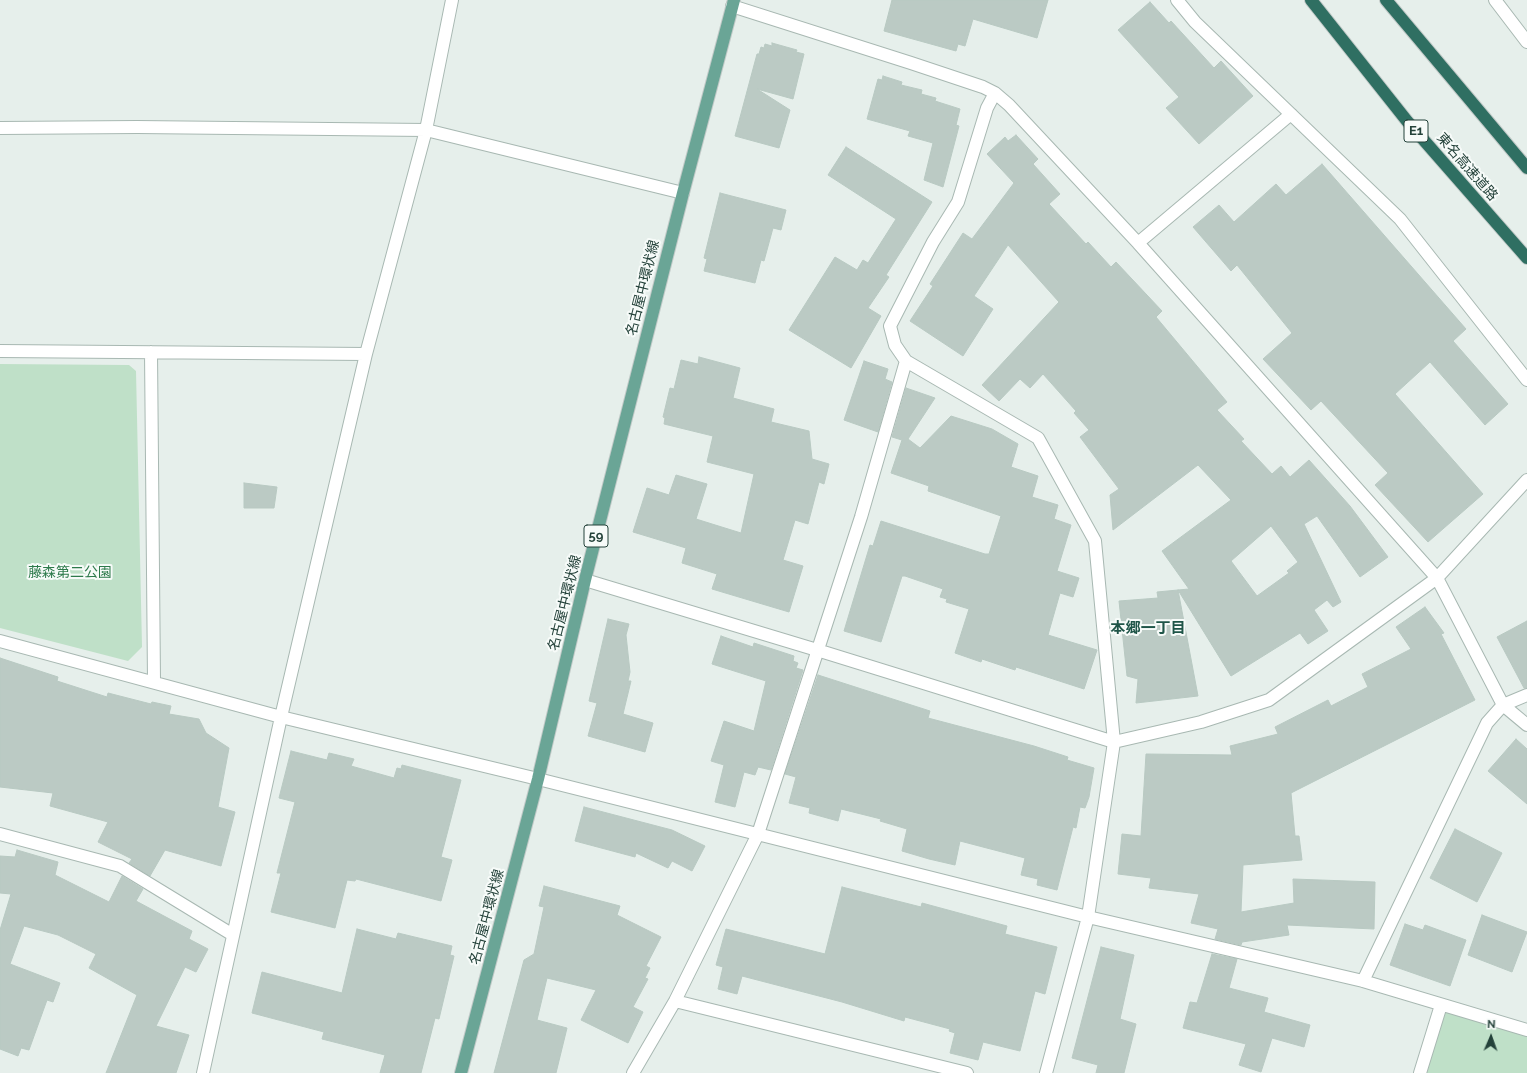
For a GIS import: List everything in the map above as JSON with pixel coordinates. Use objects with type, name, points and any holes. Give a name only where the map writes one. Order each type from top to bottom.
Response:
[{"type":"highway","name":"東名高速道路","points":[[1311,0],[1407,121],[1527,258]]},
{"type":"highway","points":[[1386,0],[1527,168]]},
{"type":"main road","name":"名古屋中環状線","points":[[461,1073],[538,779],[585,580],[683,193],[733,3]]},
{"type":"street","points":[[203,1073],[281,717],[366,354],[426,130],[452,0]]},
{"type":"street","points":[[1178,0],[1195,22],[1400,219],[1527,380]]},
{"type":"street","points":[[1495,0],[1527,42]]},
{"type":"street","points":[[733,3],[983,87],[995,93],[1009,105],[1138,243],[1437,578],[1503,705],[1527,725]]},
{"type":"street","points":[[995,93],[987,108],[958,202],[933,242],[890,326],[894,345],[906,361],[1038,438],[1095,541],[1114,742],[1088,917],[1046,1073]]},
{"type":"street","points":[[1138,243],[1291,114]]},
{"type":"street","points":[[0,128],[137,127],[426,130],[683,193]]},
{"type":"street","points":[[0,351],[366,354]]},
{"type":"street","points":[[151,352],[154,681]]},
{"type":"street","points":[[633,1073],[675,1001],[758,834],[861,517],[906,361]]},
{"type":"street","points":[[585,580],[1114,742],[1201,722],[1269,700],[1437,578],[1527,480]]},
{"type":"street","points":[[0,641],[154,681],[281,717],[538,779],[1088,917],[1363,982],[1527,1030]]},
{"type":"street","points":[[1363,982],[1487,723],[1503,705],[1527,695]]},
{"type":"street","points":[[0,834],[120,866],[233,935]]},
{"type":"street","points":[[675,1001],[967,1073]]},
{"type":"street","points":[[1420,1073],[1441,1006]]},
{"type":"green space","name":"藤森第二公園","points":[[0,364],[129,365],[136,371],[142,647],[128,661],[0,628]]},
{"type":"green space","points":[[1442,1008],[1527,1031],[1527,1073],[1422,1073]]},
{"type":"building","points":[[892,0],[1048,0],[1037,38],[973,19],[965,46],[958,44],[956,51],[884,31]]},
{"type":"building","points":[[1150,2],[1169,23],[1171,21],[1214,68],[1221,61],[1253,96],[1199,144],[1166,108],[1179,97],[1118,30]]},
{"type":"building","points":[[772,43],[797,50],[796,52],[804,54],[793,99],[757,89],[790,110],[779,148],[735,136],[757,54],[759,54],[761,47],[764,48],[765,44],[772,46]]},
{"type":"building","points":[[883,76],[902,82],[901,85],[922,90],[921,94],[936,98],[935,101],[960,109],[956,125],[959,126],[943,187],[924,180],[933,143],[908,136],[910,131],[867,119],[878,79],[882,80]]},
{"type":"building","points":[[1016,135],[1038,159],[1033,164],[1060,194],[1049,204],[1086,244],[1088,242],[1111,267],[1116,262],[1162,311],[1156,317],[1227,402],[1217,410],[1244,439],[1241,441],[1272,474],[1281,466],[1290,477],[1309,460],[1350,506],[1388,557],[1360,577],[1317,516],[1304,524],[1341,602],[1333,607],[1327,600],[1314,610],[1328,631],[1308,644],[1300,633],[1231,676],[1178,590],[1189,589],[1162,551],[1231,500],[1198,465],[1113,530],[1110,495],[1119,489],[1080,437],[1089,430],[1074,413],[1076,411],[1043,374],[1030,388],[1020,379],[999,401],[982,385],[1059,302],[1008,245],[974,296],[993,309],[963,356],[910,321],[933,286],[930,284],[963,233],[972,239],[1014,183],[987,154],[1005,137],[1008,141]],"holes":[[[1271,526],[1298,562],[1287,571],[1289,573],[1257,596],[1231,561]]]},
{"type":"building","points":[[846,147],[932,202],[886,275],[889,277],[868,308],[881,316],[851,368],[789,330],[835,257],[857,270],[863,260],[868,263],[896,219],[828,175]]},
{"type":"building","points":[[1322,164],[1466,329],[1453,341],[1508,404],[1485,425],[1430,362],[1395,394],[1483,494],[1428,542],[1375,485],[1388,473],[1321,401],[1311,410],[1263,359],[1292,333],[1237,265],[1231,271],[1193,227],[1219,205],[1234,222],[1276,184],[1286,195]]},
{"type":"building","points":[[720,193],[786,210],[781,230],[773,228],[764,261],[761,260],[755,283],[704,271],[707,259],[704,258]]},
{"type":"building","points":[[699,357],[740,368],[733,398],[774,409],[771,422],[809,431],[812,459],[829,464],[824,484],[819,482],[808,524],[795,520],[783,560],[803,566],[789,612],[712,589],[717,574],[682,563],[686,548],[633,532],[647,488],[669,495],[676,475],[707,484],[696,519],[741,533],[754,474],[707,462],[713,436],[664,424],[665,418],[663,417],[670,388],[674,389],[681,360],[698,364]]},
{"type":"building","points":[[864,361],[888,369],[885,379],[892,382],[878,432],[844,420]]},
{"type":"building","points":[[906,388],[935,398],[908,439],[920,448],[951,416],[992,429],[1018,444],[1011,467],[1038,476],[1032,497],[1058,505],[1054,519],[1071,525],[1057,571],[1079,578],[1073,597],[1060,593],[1048,635],[1097,650],[1084,689],[1016,667],[1015,670],[982,659],[981,662],[955,653],[969,609],[946,602],[947,599],[940,597],[943,589],[905,576],[902,576],[881,642],[844,631],[870,545],[873,546],[881,521],[989,554],[1001,516],[928,491],[929,486],[891,473],[902,440],[892,437]]},
{"type":"building","points":[[244,483],[277,487],[274,508],[244,508]]},
{"type":"building","points":[[1178,590],[1198,696],[1136,703],[1138,679],[1127,676],[1119,601],[1158,598],[1157,592]]},
{"type":"building","points":[[1425,607],[1444,633],[1441,634],[1475,700],[1291,793],[1295,836],[1299,836],[1302,860],[1243,865],[1241,912],[1294,903],[1293,879],[1375,882],[1374,929],[1287,925],[1289,935],[1242,942],[1241,945],[1215,939],[1218,929],[1191,923],[1199,894],[1149,888],[1151,878],[1118,874],[1122,834],[1141,836],[1146,754],[1232,755],[1230,746],[1278,734],[1275,727],[1328,700],[1331,706],[1368,687],[1362,674],[1411,649],[1396,627]]},
{"type":"building","points":[[608,619],[629,624],[626,635],[630,672],[628,681],[631,681],[623,714],[653,723],[645,752],[588,736],[597,703],[589,701]]},
{"type":"building","points":[[1527,621],[1527,688],[1524,688],[1497,637]]},
{"type":"building","points":[[721,636],[753,647],[754,643],[794,656],[793,661],[798,663],[796,668],[803,670],[771,770],[758,767],[755,775],[744,772],[735,807],[715,802],[724,765],[711,761],[724,721],[754,731],[766,681],[712,664]]},
{"type":"building","points":[[0,658],[58,677],[57,681],[107,697],[108,693],[151,704],[152,702],[171,706],[169,714],[199,719],[206,733],[229,748],[218,807],[235,812],[221,866],[165,850],[150,876],[129,863],[132,859],[98,842],[108,822],[50,806],[53,793],[0,787]]},
{"type":"building","points":[[818,675],[930,711],[928,718],[1034,746],[1068,757],[1067,760],[1094,768],[1089,797],[1085,808],[1080,807],[1076,828],[1073,827],[1057,890],[1037,885],[1038,879],[1021,875],[1025,858],[960,841],[955,865],[929,859],[902,851],[907,829],[880,821],[881,819],[841,809],[838,821],[809,813],[810,808],[789,803],[796,777],[785,774]]},
{"type":"building","points":[[1516,739],[1527,749],[1527,804],[1488,771]]},
{"type":"building","points":[[291,751],[327,760],[329,753],[354,759],[351,766],[394,778],[397,768],[401,769],[402,765],[461,780],[441,857],[452,860],[441,901],[356,879],[355,881],[347,880],[335,928],[271,912],[281,873],[277,873],[295,802],[279,798]]},
{"type":"building","points":[[584,807],[672,830],[705,846],[692,871],[672,861],[668,868],[636,853],[635,857],[575,841]]},
{"type":"building","points":[[1455,829],[1502,853],[1477,902],[1430,878]]},
{"type":"building","points":[[17,850],[58,862],[55,875],[109,902],[122,876],[143,889],[136,901],[192,931],[189,939],[208,949],[196,972],[185,967],[156,1026],[189,1035],[176,1073],[106,1073],[137,995],[89,968],[96,954],[58,935],[24,926],[10,964],[60,983],[53,1002],[47,1000],[29,1050],[21,1048],[18,1056],[0,1049],[0,930],[11,894],[0,893],[0,856],[15,857]]},
{"type":"building","points":[[544,886],[620,906],[617,915],[661,937],[646,966],[650,968],[645,978],[648,979],[633,1007],[643,1012],[628,1043],[581,1020],[596,990],[547,978],[537,1020],[567,1028],[556,1073],[494,1073],[524,960],[534,954],[544,907],[539,906]]},
{"type":"building","points":[[842,887],[921,907],[922,903],[1007,926],[1005,934],[1057,947],[1045,994],[1035,991],[1020,1051],[983,1042],[978,1060],[950,1053],[955,1033],[949,1031],[950,1029],[905,1017],[904,1021],[842,1002],[742,976],[737,994],[718,989],[723,967],[716,965],[726,929],[825,954]]},
{"type":"building","points":[[1482,915],[1527,932],[1512,972],[1468,955]]},
{"type":"building","points":[[1405,924],[1423,930],[1425,925],[1466,940],[1450,986],[1390,965]]},
{"type":"building","points":[[357,929],[396,939],[398,933],[452,946],[450,955],[454,956],[439,1019],[435,1018],[421,1073],[380,1073],[385,1055],[322,1039],[324,1032],[252,1013],[262,972],[342,993]]},
{"type":"building","points":[[1101,947],[1134,955],[1120,1019],[1136,1024],[1124,1073],[1096,1073],[1098,1065],[1072,1058]]},
{"type":"building","points":[[1212,954],[1237,959],[1229,988],[1268,998],[1264,1012],[1310,1025],[1304,1047],[1272,1038],[1261,1072],[1239,1065],[1246,1044],[1183,1028],[1190,1002],[1197,1003]]},
{"type":"district","name":"本郷一丁目","points":[[1148,628]]}]
